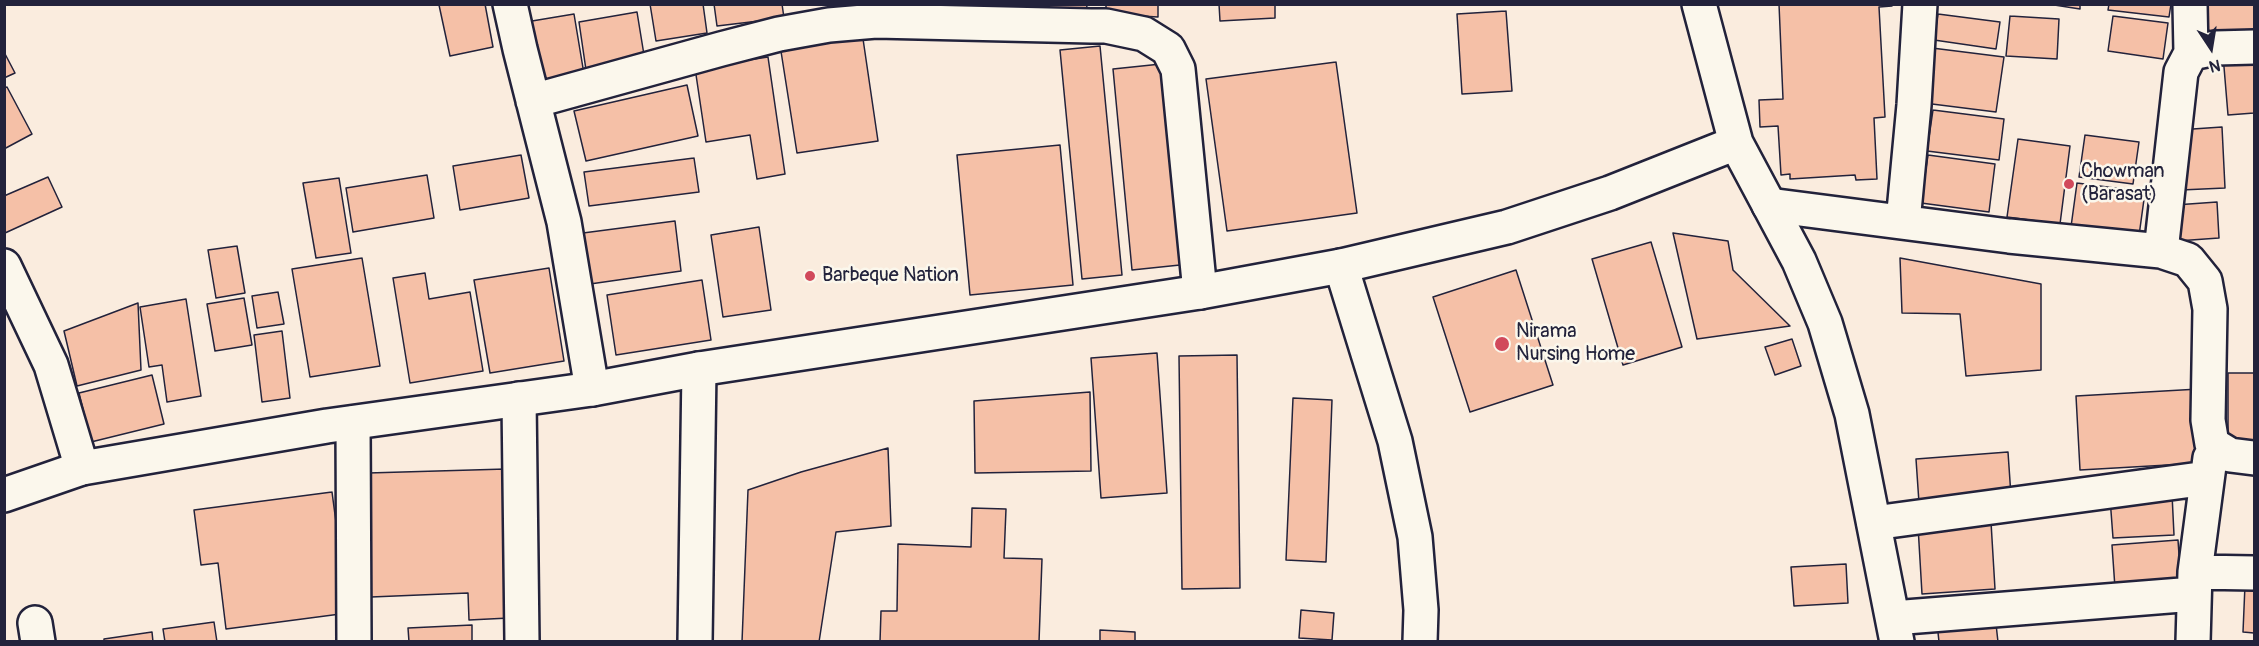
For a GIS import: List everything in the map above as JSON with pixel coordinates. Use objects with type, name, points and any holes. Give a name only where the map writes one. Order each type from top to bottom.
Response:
[{"type":"main road","points":[[510,4],[564,222],[592,389]]},
{"type":"main road","points":[[1699,4],[1736,143],[1799,261],[1825,323],[1852,414],[1895,630],[2254,573]]},
{"type":"main road","points":[[1902,222],[1914,105],[1920,4]]},
{"type":"main road","points":[[2161,251],[2181,72],[2192,52],[2190,4]]},
{"type":"main road","points":[[533,101],[779,34],[876,13],[1092,15],[1106,26],[1144,34],[1168,50],[1178,69],[1200,292]]},
{"type":"main road","points":[[2192,52],[2216,48],[2254,47]]},
{"type":"main road","points":[[4,495],[82,468],[353,423],[592,389],[699,369],[1200,292],[1341,266],[1507,227],[1610,193],[1736,143]]},
{"type":"main road","points":[[1769,205],[2161,251],[2188,260],[2205,281],[2210,309],[2208,420],[2212,444],[2195,583],[2193,642]]},
{"type":"main road","points":[[4,266],[51,365],[82,468]]},
{"type":"main road","points":[[1341,266],[1395,441],[1415,537],[1420,642]]},
{"type":"main road","points":[[695,642],[699,369]]},
{"type":"main road","points":[[519,399],[522,642]]},
{"type":"main road","points":[[353,423],[354,642]]},
{"type":"main road","points":[[2212,444],[2230,455],[2254,458]]},
{"type":"main road","points":[[1874,523],[2207,478]]},
{"type":"building","points":[[485,4],[493,47],[450,56],[439,5]]},
{"type":"building","points":[[650,4],[703,4],[707,33],[656,41]]},
{"type":"building","points":[[714,4],[782,4],[784,18],[717,26]]},
{"type":"building","points":[[974,4],[1020,4],[1019,17],[973,15]]},
{"type":"building","points":[[1032,4],[1087,4],[1086,18],[1031,15]]},
{"type":"building","points":[[1106,4],[1158,4],[1158,17],[1106,14]]},
{"type":"building","points":[[1219,4],[1275,4],[1275,18],[1220,21]]},
{"type":"building","points":[[1779,4],[1892,4],[1892,6],[1879,7],[1885,117],[1874,118],[1877,179],[1856,180],[1855,175],[1790,179],[1790,174],[1781,175],[1778,126],[1760,127],[1759,100],[1783,99]]},
{"type":"building","points":[[2048,4],[2080,4],[2080,9]]},
{"type":"building","points":[[2109,4],[2171,4],[2169,17],[2108,10]]},
{"type":"building","points":[[2196,4],[2254,4],[2254,43],[2196,43]]},
{"type":"building","points":[[1506,11],[1512,91],[1462,94],[1457,14]]},
{"type":"building","points":[[637,12],[645,61],[586,70],[579,22]]},
{"type":"building","points":[[574,14],[584,74],[535,82],[526,22]]},
{"type":"building","points":[[1938,14],[2000,22],[1996,49],[1934,40]]},
{"type":"building","points":[[2010,16],[2059,19],[2057,59],[2006,56]]},
{"type":"building","points":[[2113,16],[2168,23],[2163,59],[2108,51]]},
{"type":"building","points":[[862,32],[878,141],[797,153],[780,45]]},
{"type":"building","points":[[1100,46],[1122,275],[1082,279],[1060,50]]},
{"type":"building","points":[[1932,48],[2004,57],[1996,112],[1924,103]]},
{"type":"building","points":[[4,52],[15,73],[4,78]]},
{"type":"building","points":[[2254,52],[2254,113],[2228,115],[2223,55]]},
{"type":"building","points":[[768,57],[785,174],[757,179],[750,135],[706,142],[695,68]]},
{"type":"building","points":[[1336,62],[1357,213],[1227,231],[1206,79]]},
{"type":"building","points":[[1161,64],[1180,265],[1132,270],[1113,69]]},
{"type":"building","points":[[687,85],[698,136],[586,161],[574,111]]},
{"type":"building","points":[[7,87],[32,134],[4,149],[4,88]]},
{"type":"building","points":[[1933,110],[2004,119],[1999,160],[1927,151]]},
{"type":"building","points":[[2222,127],[2225,188],[2181,190],[2178,130]]},
{"type":"building","points":[[2085,135],[2139,142],[2133,184],[2079,177]]},
{"type":"building","points":[[2018,139],[2070,146],[2060,224],[2007,217]]},
{"type":"building","points":[[1060,145],[1073,285],[970,295],[957,155]]},
{"type":"building","points":[[521,155],[529,198],[460,210],[453,166]]},
{"type":"building","points":[[1928,155],[1995,164],[1989,212],[1921,203]]},
{"type":"building","points":[[694,158],[699,192],[589,206],[584,172]]},
{"type":"building","points":[[427,175],[434,218],[353,232],[346,188]]},
{"type":"building","points":[[48,177],[62,207],[5,233],[4,196]]},
{"type":"building","points":[[339,178],[351,253],[316,258],[303,183]]},
{"type":"building","points":[[2077,183],[2145,192],[2138,243],[2070,234]]},
{"type":"building","points":[[2217,202],[2219,238],[2177,241],[2175,205]]},
{"type":"building","points":[[675,221],[681,271],[590,284],[583,233]]},
{"type":"building","points":[[759,227],[771,310],[723,317],[711,235]]},
{"type":"building","points":[[1673,233],[1728,241],[1733,270],[1790,326],[1697,339]]},
{"type":"building","points":[[1651,242],[1682,347],[1623,365],[1592,259]]},
{"type":"building","points":[[237,246],[245,293],[216,298],[208,250]]},
{"type":"building","points":[[362,258],[380,366],[310,377],[292,269]]},
{"type":"building","points":[[1900,258],[2041,284],[2041,370],[1966,376],[1960,314],[1902,313]]},
{"type":"building","points":[[549,268],[564,361],[490,373],[474,280]]},
{"type":"building","points":[[1516,270],[1553,385],[1470,412],[1433,297]]},
{"type":"building","points":[[425,273],[429,299],[470,292],[483,371],[410,383],[393,278]]},
{"type":"building","points":[[702,280],[711,340],[616,355],[607,295]]},
{"type":"building","points":[[278,292],[284,324],[257,328],[252,296]]},
{"type":"building","points":[[244,298],[252,345],[215,351],[207,304]]},
{"type":"building","points":[[186,299],[201,396],[167,402],[162,365],[149,367],[140,307]]},
{"type":"building","points":[[138,303],[141,370],[77,386],[64,331]]},
{"type":"building","points":[[282,331],[290,398],[262,402],[254,335]]},
{"type":"building","points":[[1792,339],[1801,366],[1775,375],[1765,347]]},
{"type":"building","points":[[1157,353],[1167,493],[1101,498],[1091,358]]},
{"type":"building","points":[[1237,355],[1240,588],[1182,589],[1179,356]]},
{"type":"building","points":[[2228,373],[2254,373],[2254,443],[2228,443]]},
{"type":"building","points":[[152,375],[164,424],[91,442],[79,393]]},
{"type":"building","points":[[2199,389],[2203,463],[2080,470],[2076,396]]},
{"type":"building","points":[[1090,392],[1091,471],[975,473],[974,401]]},
{"type":"building","points":[[1293,398],[1332,400],[1326,562],[1286,560]]},
{"type":"building","points":[[888,448],[891,526],[836,532],[819,642],[742,642],[748,490],[801,472]]},
{"type":"building","points":[[2008,452],[2011,496],[1919,503],[1916,459]]},
{"type":"building","points":[[506,469],[509,618],[469,620],[468,593],[371,597],[368,473]]},
{"type":"building","points":[[332,492],[348,613],[226,629],[218,563],[201,565],[194,510]]},
{"type":"building","points":[[2172,494],[2174,535],[2113,538],[2110,498]]},
{"type":"building","points":[[972,508],[1006,509],[1004,558],[1042,559],[1039,642],[880,642],[881,611],[897,611],[898,544],[971,547]]},
{"type":"building","points":[[1991,522],[1995,589],[1922,594],[1918,526]]},
{"type":"building","points":[[2178,540],[2181,584],[2115,588],[2112,545]]},
{"type":"building","points":[[1846,564],[1848,603],[1794,606],[1791,567]]},
{"type":"building","points":[[2245,585],[2254,585],[2254,633],[2243,632]]},
{"type":"building","points":[[1301,610],[1334,613],[1332,640],[1299,638]]},
{"type":"building","points":[[1995,615],[1998,642],[1939,642],[1937,623]]},
{"type":"building","points":[[214,622],[217,642],[165,642],[163,629]]},
{"type":"building","points":[[472,625],[472,642],[409,642],[408,628]]},
{"type":"building","points":[[1100,630],[1135,632],[1135,642],[1100,642]]},
{"type":"building","points":[[152,632],[153,642],[104,642],[104,639]]},
{"type":"place","name":"Chowman (Barasat)","points":[[2069,184]]},
{"type":"place","name":"Barbeque Nation","points":[[810,276]]},
{"type":"place","name":"Nirama Nursing Home","points":[[1502,344]]}]
